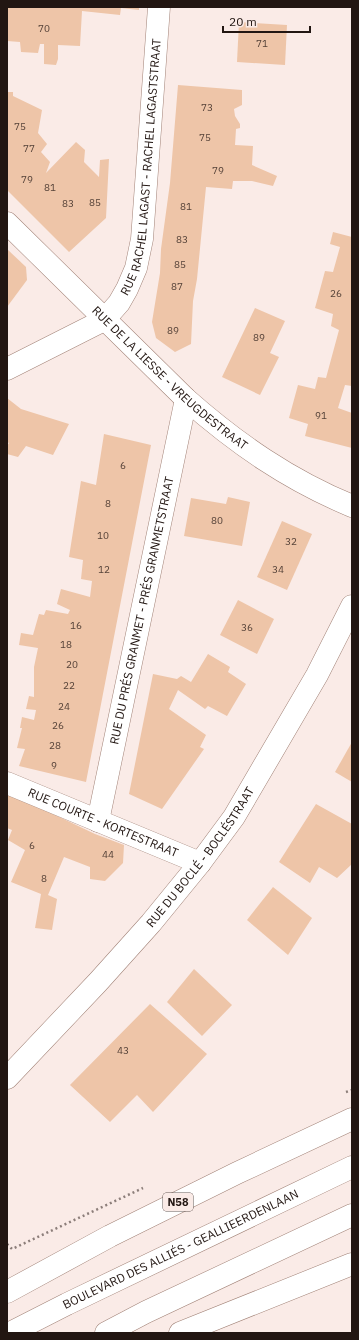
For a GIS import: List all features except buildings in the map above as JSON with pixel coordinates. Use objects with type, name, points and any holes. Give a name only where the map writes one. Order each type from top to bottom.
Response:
[{"type":"main road","name":"RUE RACHEL LAGAST - RACHEL LAGASTSTRAAT","points":[[104,320],[119,303],[127,289],[136,268],[142,239],[159,7]]},
{"type":"main road","name":"RUE DE LA LIESSE - VREUGDESTRAAT","points":[[7,224],[186,399],[225,432],[271,465],[295,479],[352,506]]},
{"type":"main road","points":[[7,369],[104,320]]},
{"type":"main road","name":"RUE DU PRÉS GRANMET - PRÉS GRANMETSTRAAT","points":[[98,821],[186,399]]},
{"type":"main road","name":"RUE DU BOCLÉ - BOCLÉSTRAAT","points":[[7,1078],[98,982],[151,923],[200,863],[234,817],[318,675],[352,606]]},
{"type":"main road","name":"RUE COURTE - KORTESTRAAT","points":[[7,783],[200,863]]},
{"type":"main road","name":"N58","points":[[7,1292],[117,1233],[237,1173],[352,1119]]},
{"type":"main road","name":"BOULEVARD DES ALLIÉS - GEALLIEERDENLAAN","points":[[10,1333],[352,1167]]},
{"type":"main road","points":[[106,1333],[146,1312],[352,1215]]},
{"type":"main road","points":[[180,1333],[352,1264]]},
{"type":"path","points":[[7,1244],[12,1249]]}]
